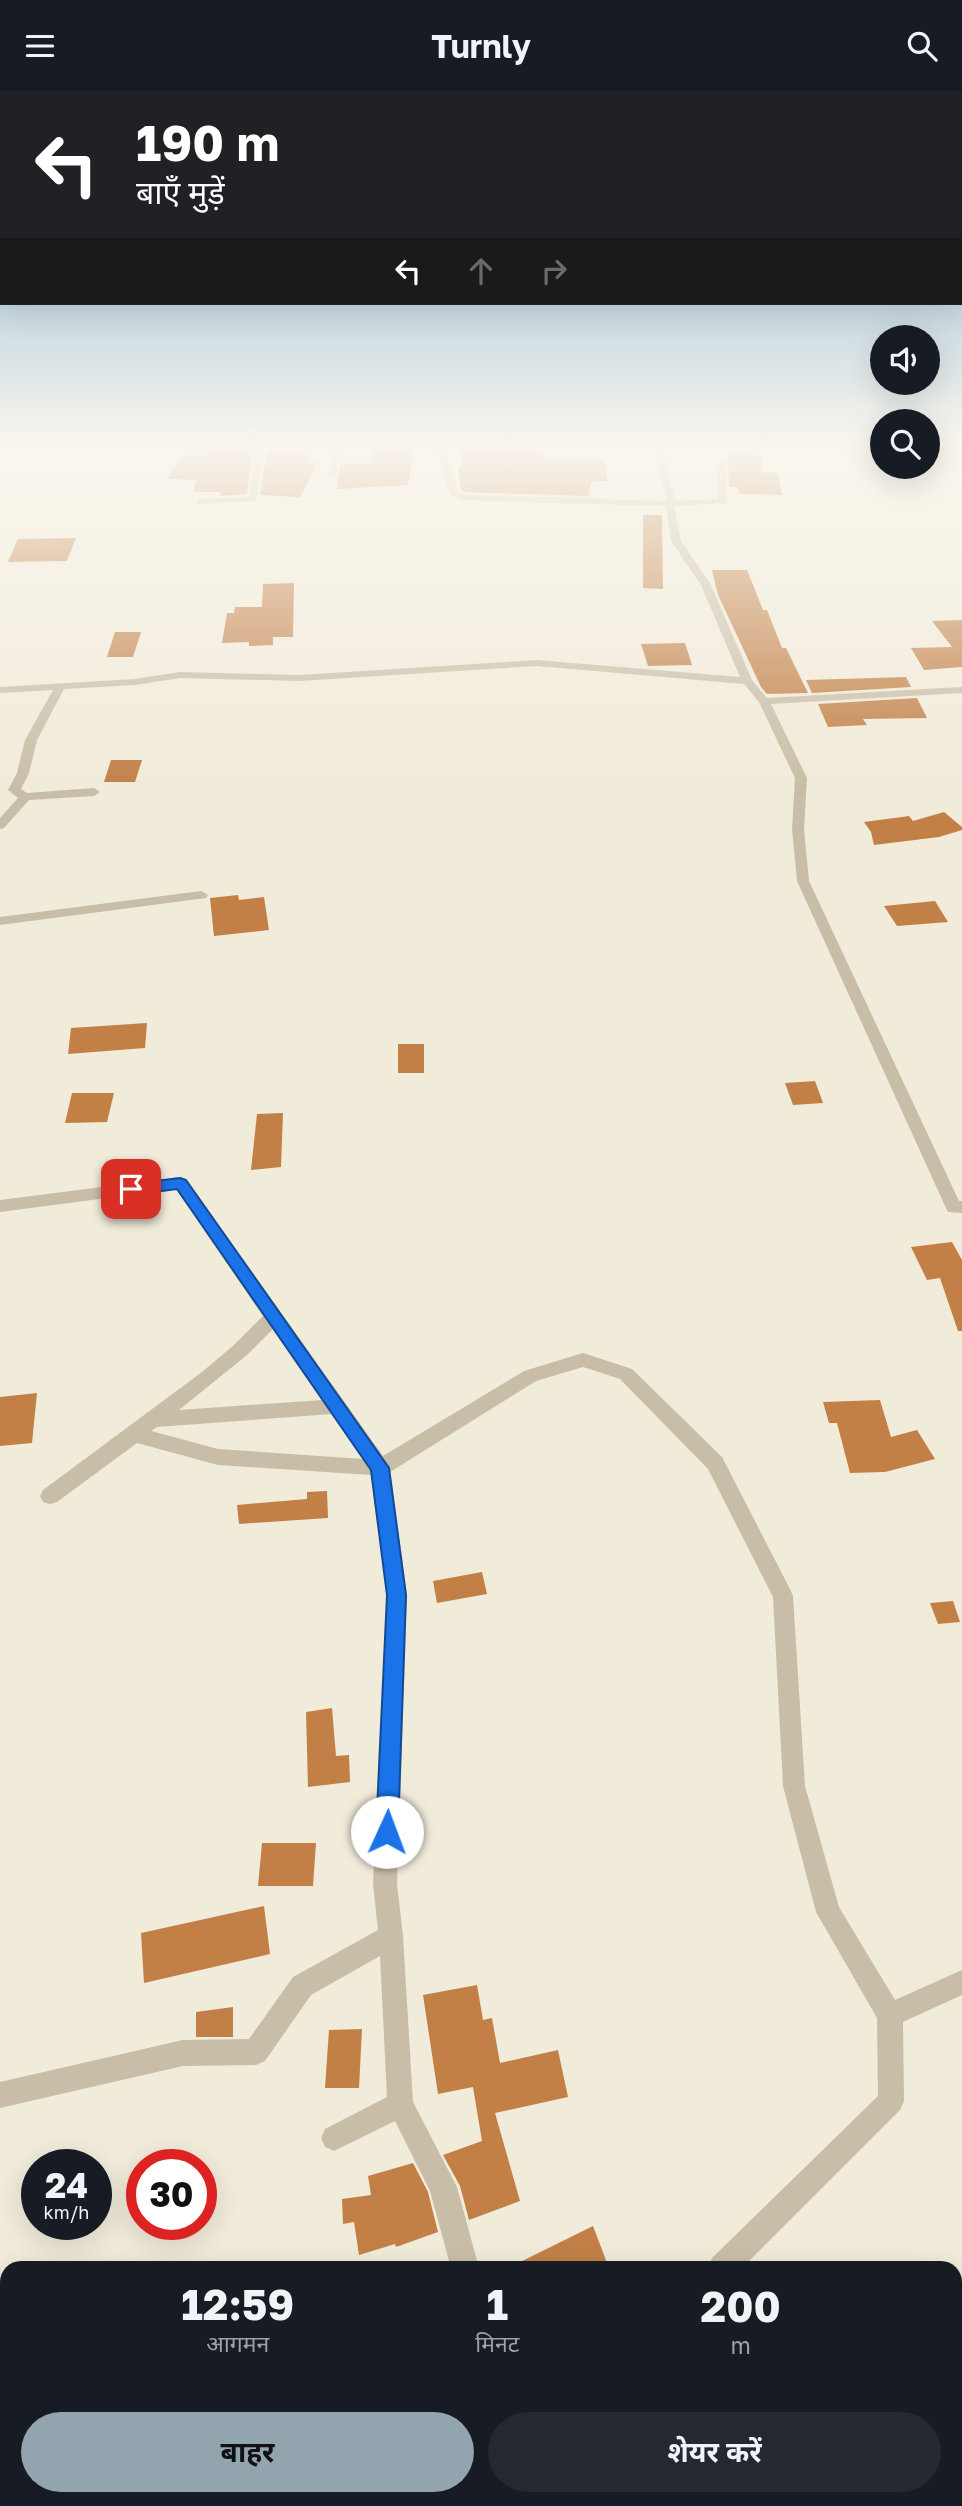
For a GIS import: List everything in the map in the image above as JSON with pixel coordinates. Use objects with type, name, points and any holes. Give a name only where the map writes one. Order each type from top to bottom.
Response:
[{"type":"street","points":[[689,561],[706,585],[747,681],[764,701],[801,778],[797,829],[803,881],[954,1208],[962,1207]]},
{"type":"street","points":[[0,690],[135,682],[180,675],[299,678],[537,663],[747,681]]},
{"type":"street","points":[[61,685],[31,740],[23,773],[14,790],[25,797],[94,792]]},
{"type":"street","points":[[764,701],[962,690]]},
{"type":"street","points":[[0,825],[25,797]]},
{"type":"street","points":[[0,921],[201,895]]},
{"type":"street","points":[[0,1206],[180,1183],[380,1468],[397,1595],[385,1884],[391,1936],[400,2104],[443,2187],[463,2261]]},
{"type":"street","points":[[50,1496],[260,1335],[273,1316]]},
{"type":"street","points":[[142,1425],[143,1437],[218,1457],[380,1468],[530,1376],[583,1360],[626,1374],[715,1463],[783,1596],[794,1786],[828,1912],[890,2015],[891,2101],[729,2261]]},
{"type":"street","points":[[142,1425],[336,1406]]},
{"type":"street","points":[[0,2095],[183,2053],[256,2052],[302,1986],[391,1936]]},
{"type":"street","points":[[890,2015],[962,1982]]},
{"type":"street","points":[[334,2138],[400,2104]]},
{"type":"building","points":[[9,561],[67,561],[67,561]]},
{"type":"building","points":[[643,561],[663,561],[663,589],[643,588]]},
{"type":"building","points":[[712,570],[747,570],[763,610],[767,610],[782,648],[786,648],[808,693],[767,694],[761,687],[718,595]]},
{"type":"building","points":[[294,583],[293,637],[273,637],[273,645],[222,643],[227,613],[234,613],[235,607],[262,607],[263,584]]},
{"type":"building","points":[[962,620],[962,667],[924,670],[911,648],[952,647],[932,621]]},
{"type":"building","points":[[115,632],[141,632],[133,657],[107,657]]},
{"type":"building","points":[[685,643],[692,665],[648,666],[641,644]]},
{"type":"building","points":[[906,677],[911,687],[812,693],[806,680]]},
{"type":"building","points":[[917,698],[927,718],[863,719],[867,725],[828,727],[818,704]]},
{"type":"building","points":[[111,760],[142,760],[135,782],[104,782]]},
{"type":"building","points":[[944,812],[962,827],[962,830],[939,837],[874,845],[871,832],[864,822],[909,816],[913,821]]},
{"type":"building","points":[[238,895],[239,900],[264,897],[269,930],[214,936],[210,898]]},
{"type":"building","points":[[935,901],[948,922],[897,926],[884,906]]},
{"type":"building","points":[[147,1023],[145,1048],[68,1054],[71,1028]]},
{"type":"building","points":[[398,1044],[424,1044],[424,1073],[398,1073]]},
{"type":"building","points":[[815,1081],[823,1103],[793,1105],[785,1083]]},
{"type":"building","points":[[72,1093],[114,1093],[107,1122],[65,1123]]},
{"type":"building","points":[[283,1113],[281,1167],[251,1170],[257,1114]]},
{"type":"building","points":[[952,1242],[962,1260],[962,1331],[958,1331],[940,1278],[927,1280],[911,1247]]},
{"type":"building","points":[[37,1393],[32,1443],[0,1446],[0,1397]]},
{"type":"building","points":[[880,1400],[891,1437],[917,1430],[935,1459],[885,1472],[850,1473],[837,1423],[829,1423],[823,1402]]},
{"type":"building","points":[[327,1491],[328,1518],[239,1524],[237,1505],[307,1499],[307,1492]]},
{"type":"building","points":[[482,1572],[487,1594],[437,1603],[433,1581]]},
{"type":"building","points":[[953,1601],[960,1622],[938,1624],[930,1603]]},
{"type":"building","points":[[332,1708],[336,1756],[349,1755],[350,1782],[308,1787],[306,1712]]},
{"type":"building","points":[[262,1843],[316,1843],[313,1886],[258,1886]]},
{"type":"building","points":[[264,1906],[270,1954],[144,1983],[141,1933]]},
{"type":"building","points":[[477,1985],[483,2020],[492,2018],[500,2063],[558,2050],[568,2097],[495,2113],[520,2201],[469,2220],[460,2186],[443,2155],[482,2141],[473,2087],[438,2094],[423,1995]]},
{"type":"building","points":[[233,2007],[233,2037],[196,2037],[196,2012]]},
{"type":"building","points":[[362,2029],[359,2088],[325,2088],[329,2030]]},
{"type":"building","points":[[413,2163],[428,2192],[438,2232],[396,2247],[395,2244],[359,2255],[354,2222],[343,2224],[342,2199],[371,2195],[368,2176]]},
{"type":"building","points":[[593,2226],[606,2261],[522,2261]]},
{"type":"route","points":[[131,1189],[180,1183],[380,1468],[397,1595],[387,1832]]}]
